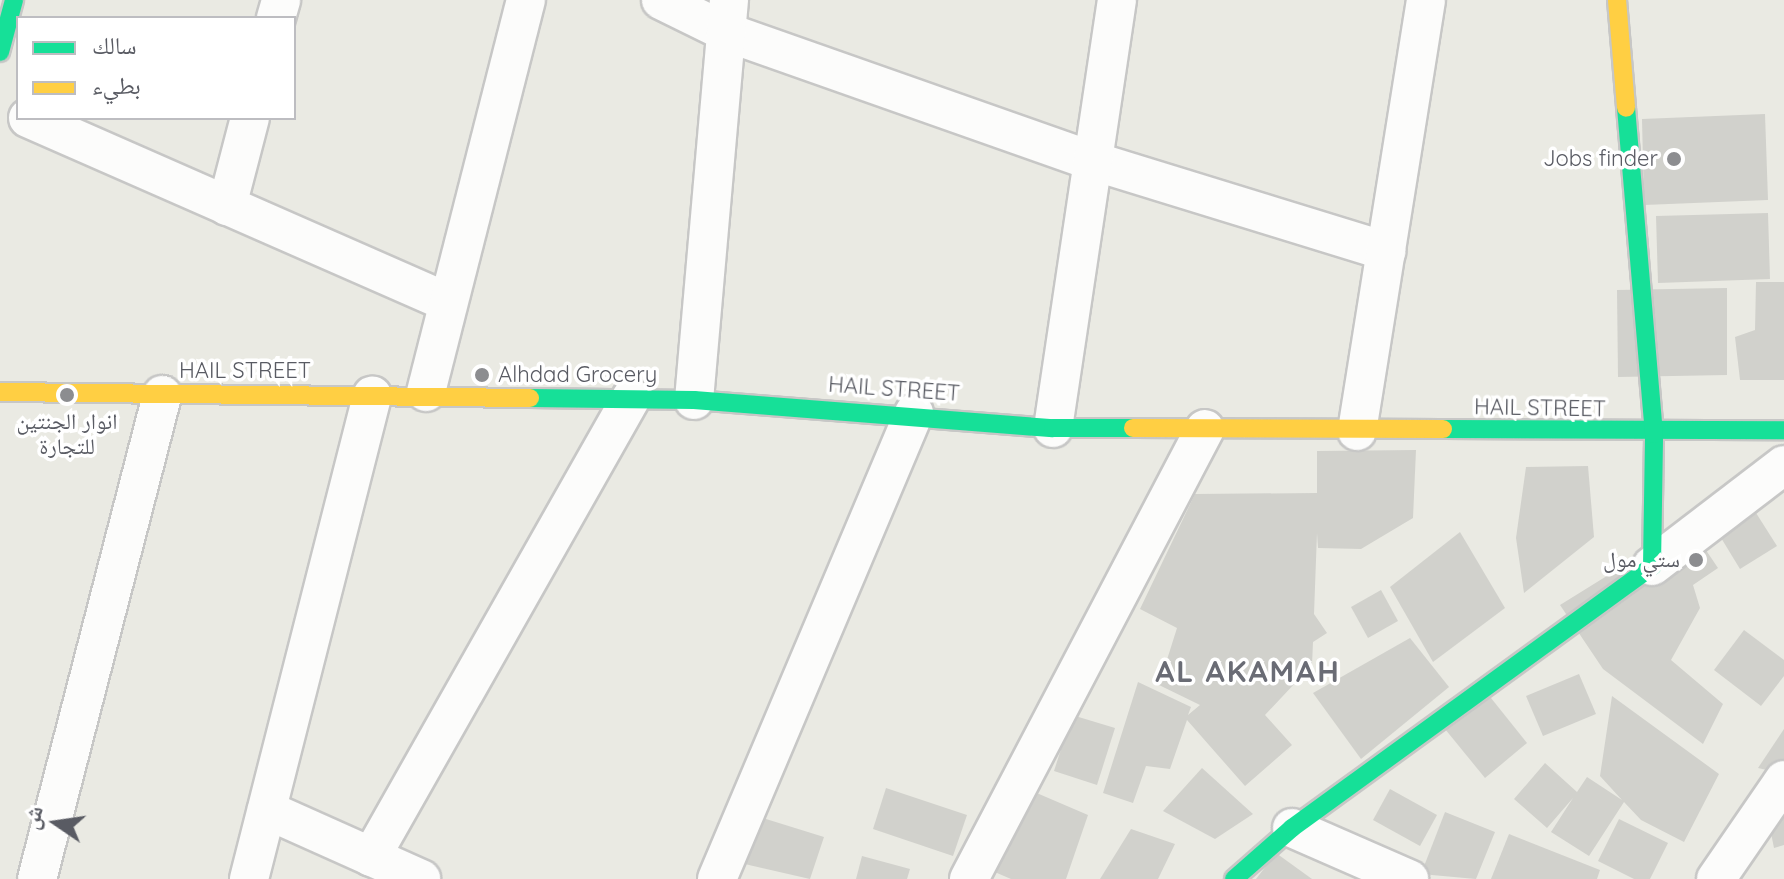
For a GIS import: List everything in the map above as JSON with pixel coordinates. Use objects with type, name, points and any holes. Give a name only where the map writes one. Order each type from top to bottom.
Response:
[{"type":"street","points":[[0,52],[14,0]]},
{"type":"street","points":[[426,392],[526,0]]},
{"type":"street","points":[[661,0],[728,16],[1093,161],[1386,251]]},
{"type":"street","points":[[1053,428],[1117,0]]},
{"type":"street","points":[[1357,431],[1426,0]]},
{"type":"street","points":[[1617,0],[1654,434],[1652,566]]},
{"type":"street","points":[[694,400],[728,16]]},
{"type":"street","points":[[33,120],[447,302]]},
{"type":"street","points":[[227,206],[249,120]]},
{"type":"street","name":"HAIL STREET","points":[[0,392],[372,395],[426,392],[694,400],[914,413],[1053,428],[1654,434],[1784,430]]},
{"type":"street","points":[[37,879],[162,395]]},
{"type":"street","points":[[249,879],[372,395]]},
{"type":"street","points":[[371,857],[631,398]]},
{"type":"street","points":[[717,879],[914,413]]},
{"type":"street","points":[[969,879],[1205,429]]},
{"type":"street","points":[[1234,879],[1292,828],[1652,566],[1784,465]]},
{"type":"street","points":[[1716,879],[1784,780]]},
{"type":"street","points":[[267,810],[421,879]]},
{"type":"street","points":[[1292,828],[1409,879]]},
{"type":"building","points":[[1765,114],[1768,200],[1644,205],[1642,119]]},
{"type":"building","points":[[1768,213],[1770,279],[1658,283],[1656,216]]},
{"type":"building","points":[[1756,282],[1784,282],[1784,380],[1740,380],[1735,337],[1755,330]]},
{"type":"building","points":[[1727,288],[1727,375],[1618,377],[1617,290]]},
{"type":"building","points":[[1416,450],[1413,518],[1361,549],[1318,548],[1317,533],[1314,614],[1327,633],[1313,642],[1312,665],[1265,715],[1292,745],[1245,786],[1187,720],[1170,769],[1146,766],[1133,803],[1103,793],[1138,682],[1191,707],[1188,715],[1200,705],[1159,685],[1177,628],[1140,609],[1195,494],[1317,493],[1317,451]]},
{"type":"building","points":[[1588,466],[1594,537],[1524,593],[1516,538],[1526,467]]},
{"type":"building","points":[[1751,505],[1777,546],[1740,569],[1715,528]]},
{"type":"building","points":[[1689,525],[1718,568],[1693,585],[1700,608],[1671,660],[1723,704],[1703,744],[1603,669],[1560,605]]},
{"type":"building","points":[[1460,532],[1505,608],[1433,662],[1390,587]]},
{"type":"building","points":[[1381,590],[1398,621],[1368,638],[1351,607]]},
{"type":"building","points":[[1744,630],[1784,660],[1784,676],[1761,706],[1714,670]]},
{"type":"building","points":[[1410,638],[1449,687],[1361,759],[1313,693]]},
{"type":"building","points":[[1579,674],[1596,714],[1543,736],[1526,696]]},
{"type":"building","points":[[1487,693],[1527,743],[1485,778],[1445,729]]},
{"type":"building","points":[[1612,696],[1719,774],[1684,842],[1641,820],[1624,802],[1589,856],[1551,832],[1573,798],[1547,828],[1514,799],[1545,763],[1577,792],[1587,777],[1622,800],[1600,776]]},
{"type":"building","points":[[1072,715],[1115,728],[1097,785],[1054,771]]},
{"type":"building","points":[[1784,729],[1784,774],[1758,768]]},
{"type":"building","points":[[1202,768],[1253,814],[1215,839],[1163,811]]},
{"type":"building","points":[[1760,779],[1784,785],[1784,845],[1774,848]]},
{"type":"building","points":[[886,788],[967,815],[953,856],[873,829]]},
{"type":"building","points":[[1025,788],[1088,815],[1066,879],[1011,879],[990,870]]},
{"type":"building","points":[[1390,789],[1437,815],[1420,846],[1373,820]]},
{"type":"building","points":[[1445,812],[1495,832],[1476,879],[1421,874]]},
{"type":"building","points":[[747,813],[824,837],[810,879],[732,861]]},
{"type":"building","points":[[1619,819],[1668,843],[1650,879],[1634,879],[1598,861]]},
{"type":"building","points":[[1131,829],[1175,844],[1158,879],[1100,879]]},
{"type":"building","points":[[1509,834],[1600,870],[1597,879],[1491,879]]},
{"type":"building","points":[[1276,853],[1312,879],[1256,879]]},
{"type":"building","points":[[862,856],[910,869],[907,879],[856,879]]},
{"type":"traffic: fast","points":[[0,52],[14,0]]},
{"type":"traffic: fast","points":[[1234,879],[1292,828],[1652,566],[1654,434],[1626,108]]},
{"type":"traffic: fast","points":[[530,398],[694,400],[1053,428],[1133,428]]},
{"type":"traffic: fast","points":[[1443,429],[1784,430]]},
{"type":"traffic: slow","points":[[1617,0],[1626,108]]},
{"type":"traffic: slow","points":[[0,392],[530,398]]},
{"type":"traffic: slow","points":[[1133,428],[1443,429]]},
{"type":"place","name":"Jobs finder","points":[[1674,159]]},
{"type":"place","name":"Alhdad Grocery","points":[[482,375]]},
{"type":"place","name":"انوار الجنتين للتجارة","points":[[67,395]]},
{"type":"place","name":"ستي مول","points":[[1696,560]]},
{"type":"district","name":"AL AKAMAH","points":[[1248,671]]}]
